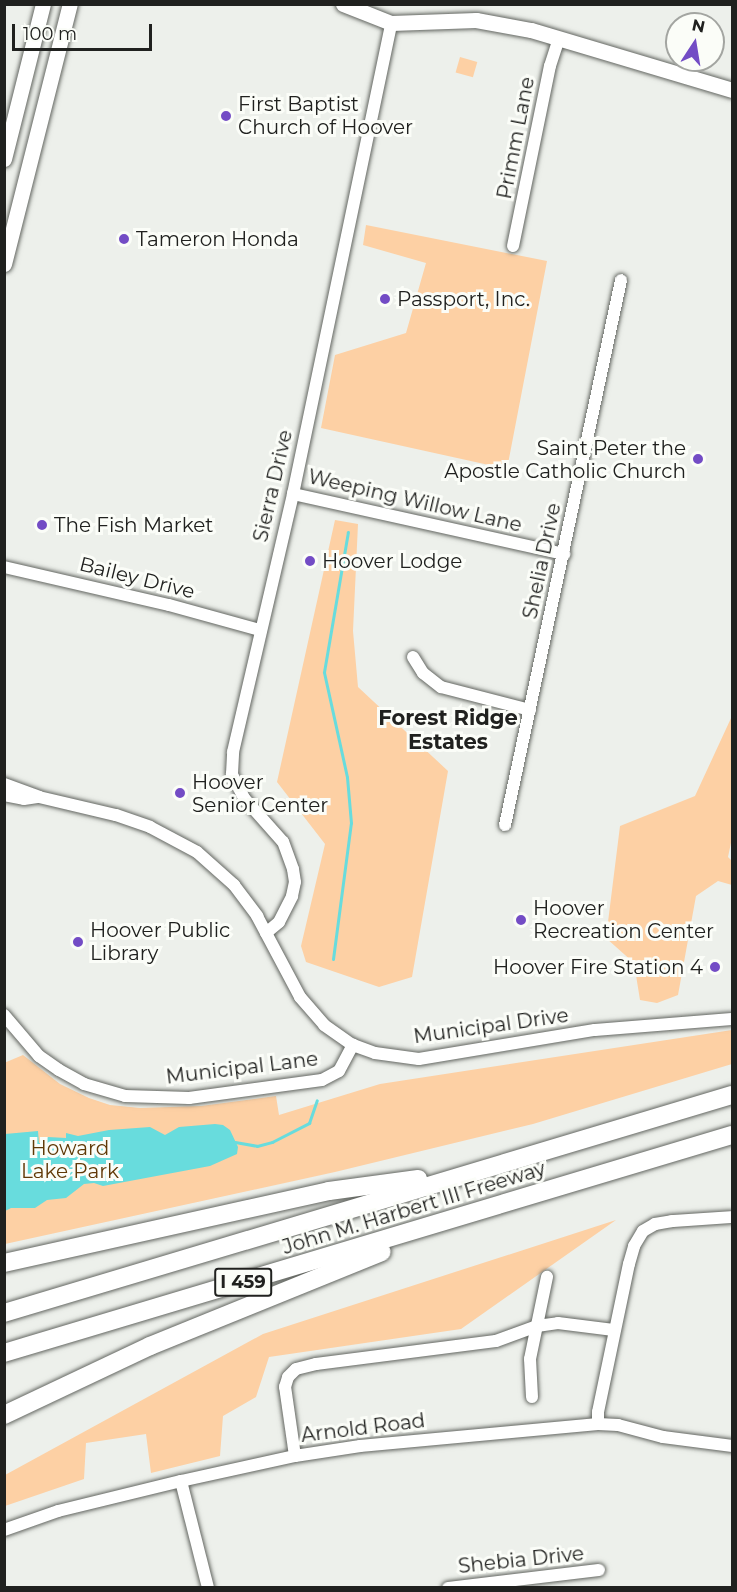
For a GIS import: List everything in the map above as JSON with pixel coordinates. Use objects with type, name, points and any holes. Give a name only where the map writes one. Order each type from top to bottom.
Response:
[{"type":"highway","name":"John M. Harbert III Freeway","points":[[4,1313],[732,1095]]},
{"type":"highway","name":"John M. Harbert III Freeway","points":[[4,1353],[732,1135]]},
{"type":"highway","points":[[4,1263],[329,1191],[470,1173]]},
{"type":"highway","points":[[4,1415],[150,1346],[482,1211]]},
{"type":"main road","points":[[4,159],[43,4]]},
{"type":"main road","points":[[4,264],[70,4]]},
{"type":"main road","points":[[343,4],[391,23],[476,20],[531,30],[732,90]]},
{"type":"street","name":"Sierra Drive","points":[[266,933],[279,922],[292,896],[295,882],[293,869],[283,842],[244,798],[232,774],[233,752],[293,494],[391,23]]},
{"type":"street","name":"Primm Lane","points":[[513,246],[550,66],[559,39]]},
{"type":"street","name":"Shelia Drive","points":[[505,825],[621,280]]},
{"type":"street","name":"Weeping Willow Lane","points":[[293,494],[564,554]]},
{"type":"street","name":"Bailey Drive","points":[[4,567],[169,605],[260,630]]},
{"type":"street","points":[[413,657],[423,673],[441,687],[530,710]]},
{"type":"street","name":"Municipal Drive","points":[[4,784],[39,797],[116,815],[150,827],[197,852],[234,885],[266,933],[300,997],[324,1025],[353,1045],[375,1053],[418,1059],[595,1030],[732,1019]]},
{"type":"street","name":"Municipal Drive","points":[[4,795],[24,799],[39,797]]},
{"type":"street","name":"Municipal Lane","points":[[4,1015],[39,1056],[59,1070],[84,1084],[126,1096],[189,1098],[322,1080],[339,1071],[353,1045]]},
{"type":"street","points":[[598,1424],[614,1330],[634,1246],[643,1231],[655,1224],[672,1221],[732,1218]]},
{"type":"street","points":[[532,1397],[530,1359],[547,1276]]},
{"type":"street","points":[[295,1456],[285,1387],[288,1377],[296,1369],[316,1364],[496,1341],[537,1326],[558,1323],[614,1330]]},
{"type":"street","name":"Arnold Road","points":[[4,1530],[58,1511],[181,1481],[295,1456],[360,1446],[598,1424],[618,1425],[663,1437],[732,1446]]},
{"type":"street","points":[[181,1481],[208,1587]]},
{"type":"street","name":"Shebia Drive","points":[[448,1587],[472,1587],[599,1570]]},
{"type":"green space","points":[[460,57],[477,62],[473,77],[456,72]]},
{"type":"green space","points":[[366,225],[547,261],[507,469],[321,428],[335,355],[406,333],[426,263],[363,245]]},
{"type":"green space","points":[[335,520],[358,524],[353,631],[358,687],[448,771],[412,977],[379,987],[306,962],[301,946],[325,844],[277,782]]},
{"type":"green space","points":[[732,716],[732,838],[728,857],[732,861],[732,885],[718,881],[696,896],[678,995],[657,1003],[640,1000],[634,963],[606,938],[620,826],[695,796]]},
{"type":"green space","name":"Howard Lake Park","points":[[732,1030],[732,1064],[533,1124],[335,1172],[5,1244],[4,1063],[23,1055],[60,1084],[110,1105],[140,1108],[201,1106],[276,1096],[279,1115],[380,1084]]},
{"type":"green space","points":[[616,1220],[461,1329],[269,1357],[256,1397],[223,1416],[220,1456],[151,1473],[146,1434],[86,1443],[84,1479],[5,1506],[5,1475],[263,1334]]},
{"type":"water","points":[[223,1125],[230,1130],[238,1147],[237,1154],[210,1166],[103,1186],[94,1183],[84,1184],[66,1198],[47,1200],[35,1208],[11,1208],[5,1211],[5,1134],[38,1131],[39,1143],[42,1143],[48,1137],[66,1138],[66,1133],[78,1136],[109,1130],[150,1127],[165,1135],[179,1127]]},
{"type":"waterway","points":[[333,959],[351,823],[347,777],[324,672],[348,532]]},
{"type":"waterway","points":[[235,1142],[257,1146],[272,1142],[309,1123],[317,1100]]},
{"type":"place","name":"First Baptist Church of Hoover","points":[[226,116]]},
{"type":"place","name":"Tameron Honda","points":[[124,239]]},
{"type":"place","name":"Passport, Inc.","points":[[385,299]]},
{"type":"place","name":"Saint Peter the Apostle Catholic Church","points":[[698,459]]},
{"type":"place","name":"The Fish Market","points":[[42,525]]},
{"type":"place","name":"Hoover Lodge","points":[[310,561]]},
{"type":"place","name":"Hoover Senior Center","points":[[180,793]]},
{"type":"place","name":"Hoover Recreation Center","points":[[521,920]]},
{"type":"place","name":"Hoover Public Library","points":[[78,942]]},
{"type":"place","name":"Hoover Fire Station 4","points":[[715,967]]},
{"type":"district","name":"Forest Ridge Estates","points":[[448,730]]}]
